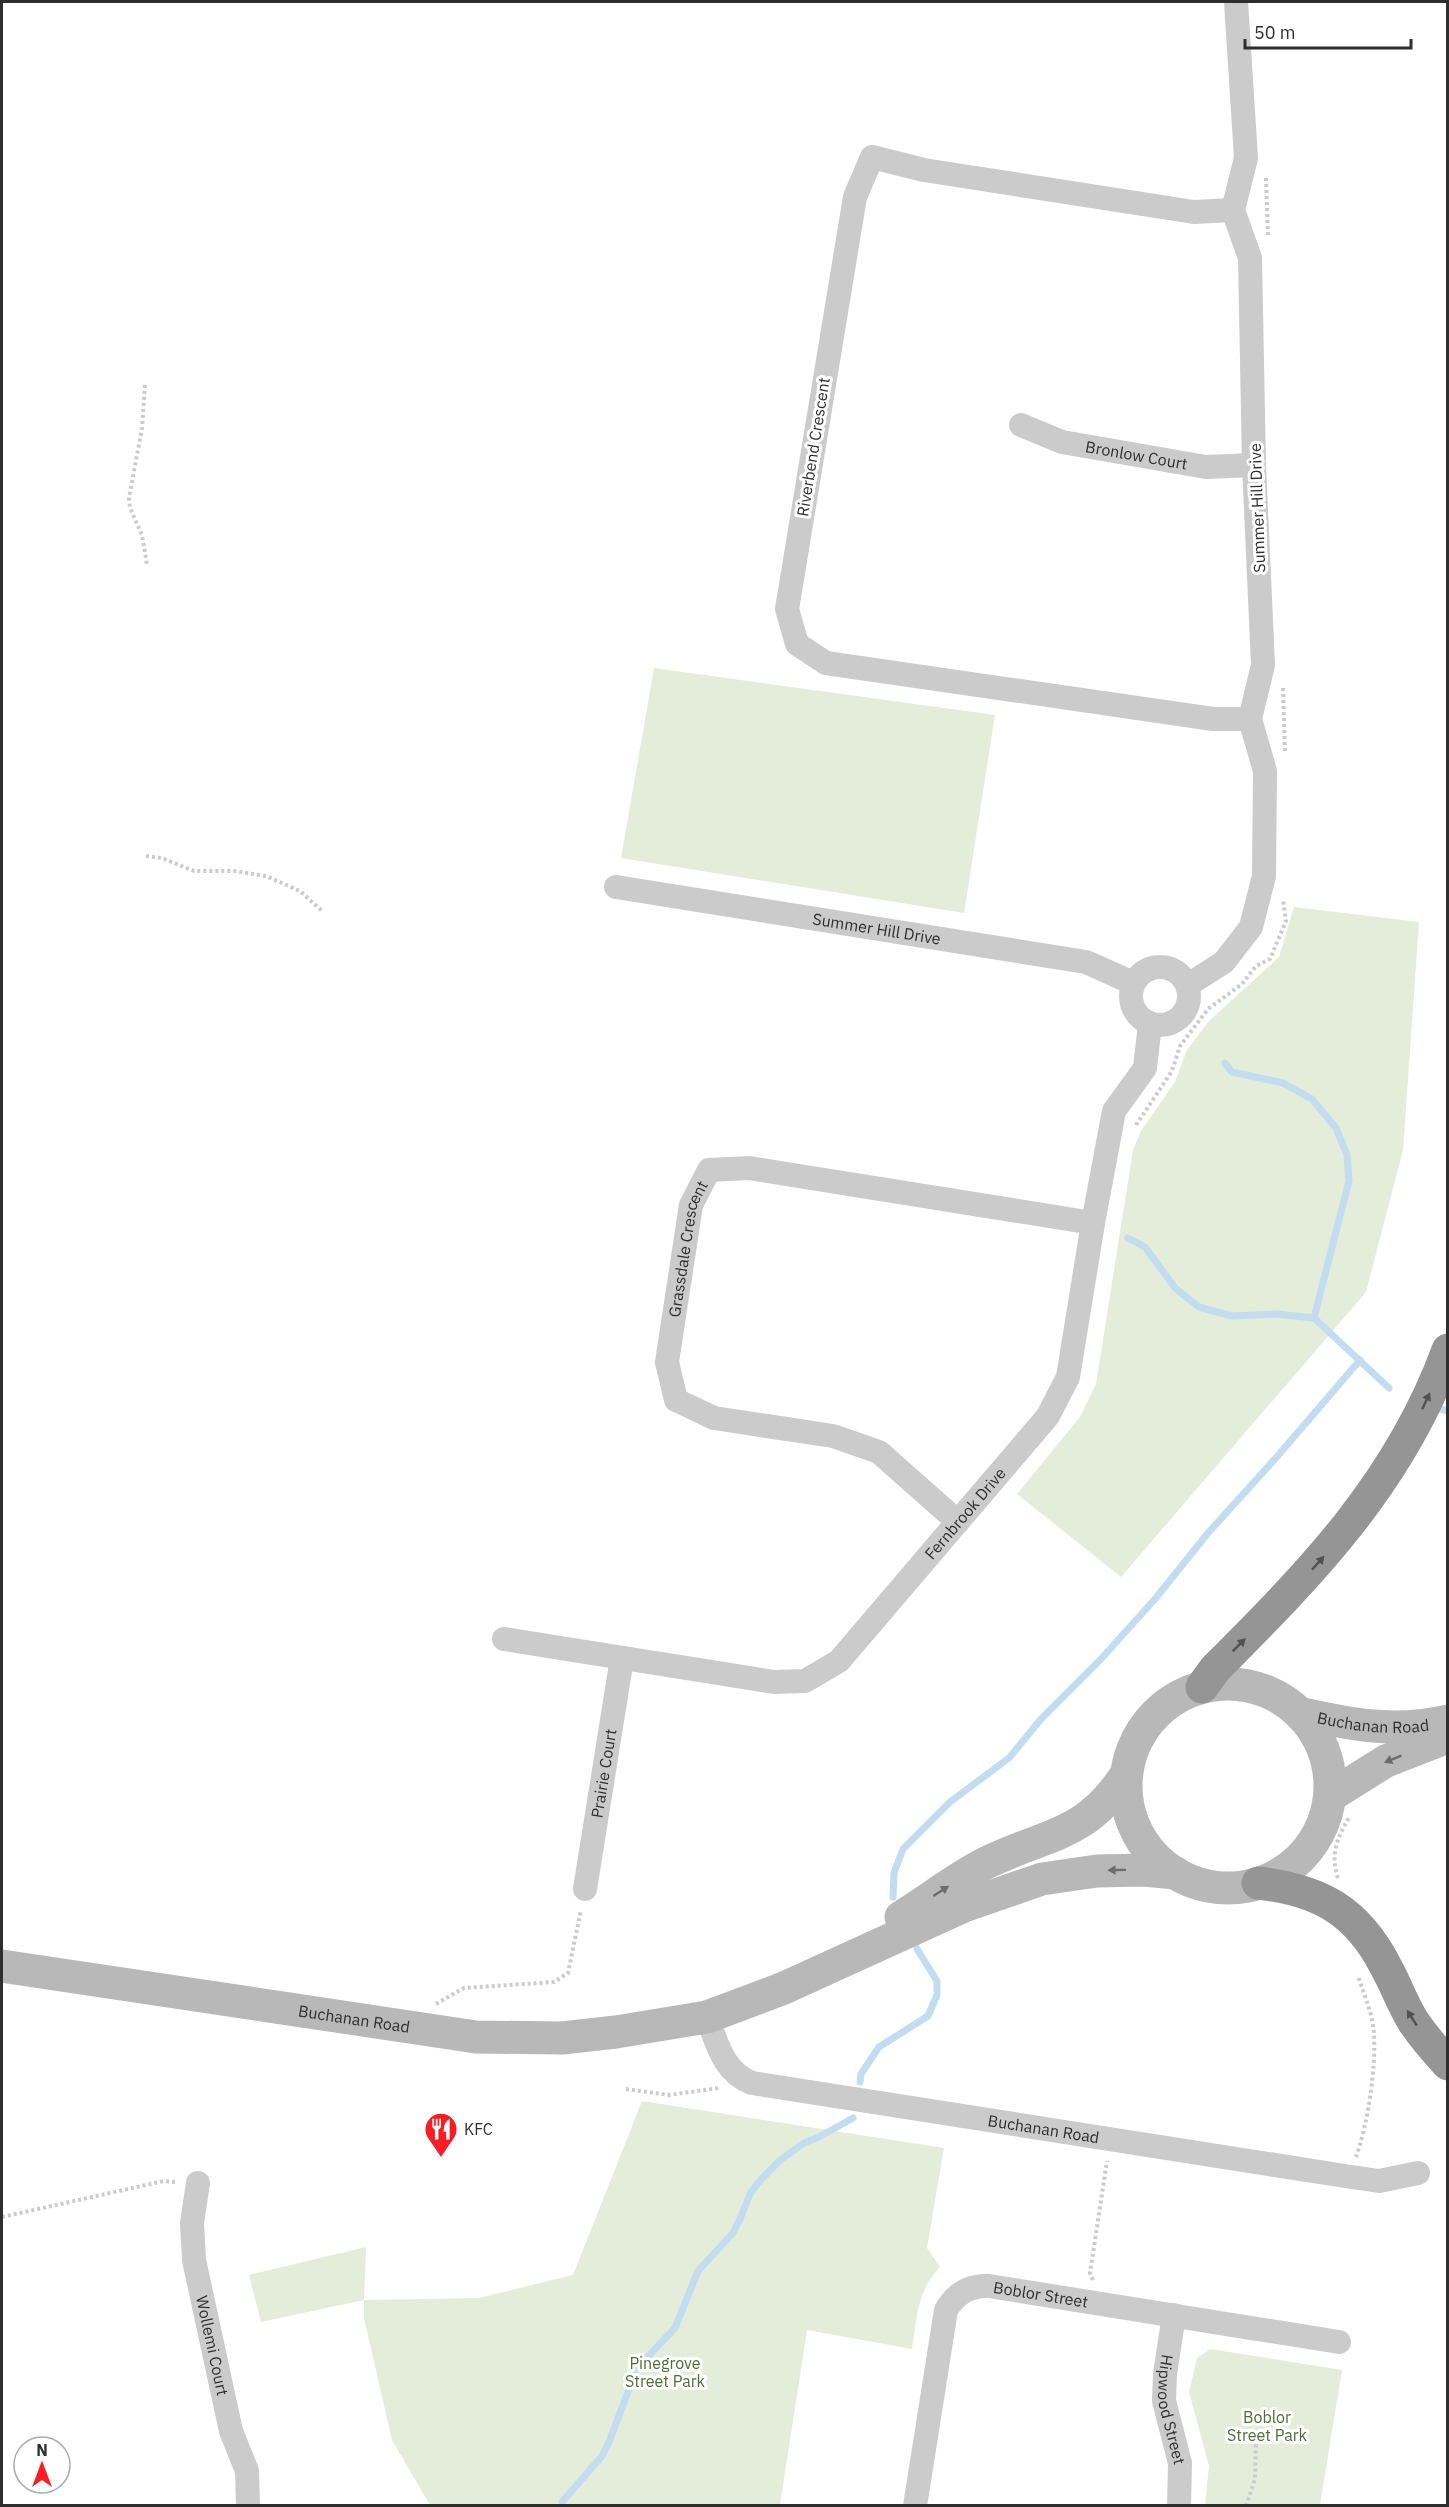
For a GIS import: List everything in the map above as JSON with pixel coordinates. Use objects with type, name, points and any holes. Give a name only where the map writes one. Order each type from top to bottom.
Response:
[{"type":"highway","points":[[1202,1687],[1215,1669],[1320,1562],[1369,1499],[1422,1411],[1448,1350]]},
{"type":"highway","points":[[1258,1883],[1302,1891],[1323,1898],[1342,1910],[1376,1949],[1413,2021],[1448,2064]]},
{"type":"main road","points":[[1232,1684],[1262,1689],[1275,1695],[1299,1713],[1316,1733],[1329,1770],[1330,1796],[1323,1825],[1307,1851],[1285,1871],[1244,1887],[1216,1887],[1188,1880],[1176,1873],[1153,1855],[1137,1831],[1127,1804],[1126,1775],[1136,1741],[1149,1722],[1175,1699],[1202,1687],[1232,1684]]},
{"type":"main road","name":"Buchanan Road","points":[[1299,1713],[1381,1728],[1406,1728],[1448,1721]]},
{"type":"main road","name":"Buchanan Road","points":[[1330,1796],[1386,1761],[1448,1737]]},
{"type":"main road","name":"Buchanan Road","points":[[783,1988],[985,1864],[1066,1832],[1101,1807],[1126,1775]]},
{"type":"main road","name":"Buchanan Road","points":[[2,1966],[476,2037],[562,2038],[616,2032],[706,2017],[783,1988],[964,1906],[1042,1879],[1097,1871],[1143,1870],[1176,1873]]},
{"type":"street","points":[[1233,210],[1246,158],[1236,2]]},
{"type":"street","name":"Riverbend Crescent","points":[[1233,210],[1194,212],[924,170],[872,157],[855,197],[787,609],[797,644],[826,663],[1213,720],[1250,719]]},
{"type":"street","name":"Summer Hill Drive","points":[[1188,985],[1224,962],[1251,927],[1264,876],[1265,771],[1250,719],[1263,665],[1254,465],[1250,258],[1233,210]]},
{"type":"street","name":"Bronlow Court","points":[[1021,425],[1062,442],[1206,467],[1254,465]]},
{"type":"street","name":"Summer Hill Drive","points":[[616,887],[1086,962],[1133,983]]},
{"type":"street","points":[[1161,966],[1172,968],[1188,985],[1189,1005],[1184,1014],[1168,1025],[1150,1024],[1141,1019],[1132,1006],[1130,996],[1133,983],[1145,971],[1161,966]]},
{"type":"street","name":"Fernbrook Drive","points":[[504,1639],[774,1682],[805,1681],[839,1661],[1048,1416],[1068,1377],[1114,1111],[1145,1068],[1150,1024]]},
{"type":"street","name":"Grassdale Crescent","points":[[958,1522],[879,1452],[833,1436],[714,1418],[676,1400],[667,1362],[691,1205],[709,1170],[749,1168],[1093,1223]]},
{"type":"street","name":"Prairie Court","points":[[585,1889],[622,1658]]},
{"type":"street","points":[[706,2017],[722,2057],[739,2078]]},
{"type":"street","name":"Buchanan Road","points":[[739,2078],[752,2083],[1110,2141],[1379,2181],[1418,2173]]},
{"type":"street","name":"Wollemi Court","points":[[198,2183],[192,2223],[194,2260],[231,2431],[247,2471],[248,2505]]},
{"type":"street","name":"Boblor Street","points":[[915,2505],[944,2318],[950,2303],[971,2287],[989,2286],[1339,2342]]},
{"type":"street","name":"Hipwood Street","points":[[1174,2315],[1165,2374],[1164,2401],[1180,2463],[1179,2505]]},
{"type":"path","points":[[1266,177],[1268,247]]},
{"type":"path","points":[[145,385],[142,428],[129,498],[130,508],[142,535],[147,565]]},
{"type":"path","points":[[1283,688],[1285,759]]},
{"type":"path","points":[[146,856],[162,858],[194,871],[234,871],[266,876],[300,891],[322,911]]},
{"type":"path","points":[[1132,1130],[1172,1071],[1180,1046],[1208,1009],[1242,984],[1256,966],[1270,959],[1286,921],[1284,890]]},
{"type":"path","points":[[433,2005],[464,1988],[554,1982],[568,1973],[585,1889]]},
{"type":"path","points":[[626,2089],[669,2095],[715,2090],[739,2078]]},
{"type":"path","points":[[1095,2283],[1089,2273],[1110,2141]]},
{"type":"path","points":[[2,2217],[164,2181],[198,2183]]},
{"type":"path","points":[[1246,2505],[1255,2479],[1256,2433]]},
{"type":"green space","points":[[654,668],[995,715],[964,913],[621,858]]},
{"type":"green space","points":[[1294,907],[1419,922],[1403,1150],[1366,1292],[1121,1577],[1017,1494],[1080,1417],[1096,1384],[1133,1150],[1141,1131],[1175,1082],[1187,1050],[1209,1021],[1279,957]]},
{"type":"green space","name":"Pinegrove Street Park","points":[[642,2101],[944,2148],[927,2248],[940,2267],[932,2276],[922,2295],[912,2349],[807,2330],[780,2505],[430,2505],[392,2440],[364,2318],[364,2300],[479,2298],[573,2275]]},
{"type":"green space","points":[[366,2247],[364,2300],[261,2322],[249,2275]]},
{"type":"green space","name":"Boblor Street Park","points":[[1210,2349],[1342,2370],[1320,2505],[1205,2505],[1209,2466],[1189,2392],[1197,2358]]},
{"type":"waterway","points":[[1225,1063],[1232,1072],[1283,1083],[1312,1099],[1336,1128],[1347,1155],[1349,1181],[1314,1318]]},
{"type":"waterway","points":[[1128,1238],[1145,1247],[1176,1289],[1199,1307],[1232,1316],[1276,1314],[1314,1318],[1389,1388]]},
{"type":"waterway","points":[[893,1897],[894,1873],[903,1849],[950,1802],[1009,1758],[1041,1719],[1101,1659],[1155,1599],[1208,1533],[1360,1360]]},
{"type":"waterway","points":[[1433,1407],[1448,1411]]},
{"type":"waterway","points":[[860,2082],[861,2074],[879,2047],[928,2016],[937,1995],[937,1981],[917,1949]]},
{"type":"waterway","points":[[562,2502],[602,2456],[637,2368],[675,2328],[698,2271],[733,2233],[750,2194],[757,2184],[779,2161],[804,2143],[853,2118]]},
{"type":"place","name":"KFC","points":[[441,2158]]}]
